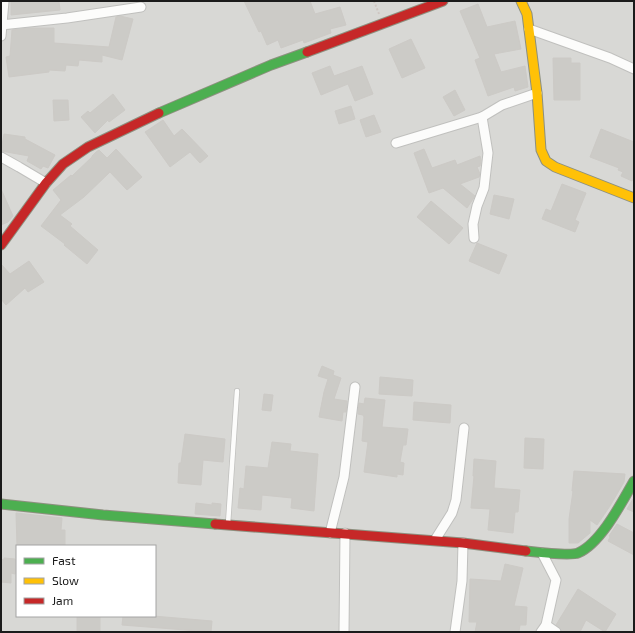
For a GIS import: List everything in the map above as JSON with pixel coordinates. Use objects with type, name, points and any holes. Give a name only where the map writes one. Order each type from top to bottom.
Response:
[{"type":"street","points":[[1,36],[4,1]]},
{"type":"street","points":[[1,245],[46,183],[63,164],[88,147],[147,118],[271,65],[442,1]]},
{"type":"street","points":[[521,1],[527,14],[529,29],[537,93],[540,150],[546,161],[555,167],[634,198]]},
{"type":"street","points":[[2,25],[67,18],[141,7]]},
{"type":"street","points":[[529,29],[610,58],[634,69]]},
{"type":"street","points":[[396,143],[482,117],[502,105],[537,93]]},
{"type":"street","points":[[474,238],[473,224],[477,206],[484,188],[488,153],[482,117]]},
{"type":"street","points":[[1,157],[19,166],[46,183]]},
{"type":"street","points":[[330,533],[344,478],[355,387]]},
{"type":"street","points":[[435,540],[452,513],[456,500],[464,428]]},
{"type":"street","points":[[1,504],[103,515],[435,540],[542,553],[577,554],[590,545],[599,536],[634,482]]},
{"type":"street","points":[[344,632],[345,533]]},
{"type":"street","points":[[456,632],[462,581],[463,543]]},
{"type":"street","points":[[542,553],[556,580],[543,628],[556,632]]},
{"type":"lane","points":[[228,524],[237,391]]},
{"type":"shaded area","points":[[1,1],[634,1],[634,632],[1,632]]},
{"type":"building","points":[[11,1],[59,1],[60,10],[11,15]]},
{"type":"building","points":[[244,1],[310,1],[315,14],[340,7],[346,25],[330,29],[331,33],[304,43],[303,40],[281,48],[278,40],[267,45]]},
{"type":"building","points":[[478,4],[487,27],[515,21],[521,49],[494,54],[501,72],[525,66],[528,87],[515,91],[514,87],[488,96],[475,60],[480,58],[460,11]]},
{"type":"building","points":[[120,16],[133,19],[122,60],[102,55],[102,62],[79,60],[78,66],[66,65],[65,71],[49,70],[49,72],[9,77],[6,57],[10,56],[12,30],[54,28],[54,43],[109,47],[116,17]]},
{"type":"building","points":[[411,39],[425,68],[402,78],[389,49]]},
{"type":"building","points":[[553,58],[571,58],[571,63],[580,63],[580,100],[554,100]]},
{"type":"building","points":[[330,66],[334,76],[362,66],[373,94],[355,101],[348,84],[321,95],[312,73]]},
{"type":"building","points":[[455,90],[465,110],[454,116],[443,97]]},
{"type":"building","points":[[113,94],[125,110],[109,122],[108,120],[95,133],[81,117],[88,111],[90,113]]},
{"type":"building","points":[[53,100],[68,100],[69,120],[54,121]]},
{"type":"building","points":[[351,106],[355,119],[339,124],[335,111]]},
{"type":"building","points":[[374,115],[381,132],[366,137],[360,120]]},
{"type":"building","points":[[163,120],[174,136],[182,129],[208,156],[200,163],[190,152],[170,167],[145,132]]},
{"type":"building","points":[[601,129],[634,142],[634,176],[632,181],[621,176],[623,172],[618,170],[619,168],[590,157]]},
{"type":"building","points":[[4,134],[25,137],[25,139],[55,155],[48,168],[43,166],[41,169],[27,161],[29,156],[1,151]]},
{"type":"building","points":[[116,149],[142,177],[127,190],[110,172],[84,197],[60,215],[72,224],[70,226],[98,250],[87,264],[64,245],[65,244],[41,226],[61,200],[53,190],[71,175],[72,176],[99,150],[107,158]]},
{"type":"building","points":[[424,149],[432,168],[455,160],[457,165],[480,156],[480,166],[477,167],[480,174],[479,177],[460,184],[475,196],[467,208],[443,188],[429,193],[414,153]]},
{"type":"building","points":[[562,184],[586,193],[575,220],[579,222],[575,232],[542,219],[546,209],[551,211]]},
{"type":"building","points":[[1,189],[13,216],[8,222],[1,225]]},
{"type":"building","points":[[494,195],[514,199],[509,219],[490,214]]},
{"type":"building","points":[[431,201],[463,228],[449,244],[417,217]]},
{"type":"building","points":[[477,243],[507,255],[499,274],[469,261]]},
{"type":"building","points":[[29,261],[44,282],[28,292],[25,288],[6,305],[1,299],[1,264],[10,274]]},
{"type":"building","points":[[322,366],[334,371],[333,375],[341,378],[334,399],[347,401],[346,412],[343,412],[342,421],[319,417],[328,379],[318,376]]},
{"type":"building","points":[[380,377],[413,380],[412,396],[379,394]]},
{"type":"building","points":[[264,394],[273,395],[271,411],[262,410]]},
{"type":"building","points":[[365,398],[385,400],[382,427],[408,429],[406,445],[403,445],[400,462],[404,463],[403,475],[397,474],[397,477],[364,472],[368,442],[362,441],[364,417],[363,415],[358,414],[359,403],[364,404]]},
{"type":"building","points":[[414,402],[451,405],[450,423],[413,420]]},
{"type":"building","points":[[185,434],[225,439],[223,462],[203,460],[201,485],[178,483],[179,463],[181,463]]},
{"type":"building","points":[[525,438],[544,439],[543,469],[524,468]]},
{"type":"building","points":[[272,442],[291,444],[290,451],[318,454],[314,511],[291,508],[292,498],[262,495],[261,510],[238,508],[240,488],[244,489],[246,466],[268,468]]},
{"type":"building","points":[[474,459],[496,461],[494,488],[520,490],[518,512],[515,512],[513,533],[488,530],[490,509],[471,508]]},
{"type":"building","points":[[574,471],[625,474],[624,482],[597,525],[590,520],[590,533],[578,543],[569,543],[569,519]]},
{"type":"building","points":[[633,499],[634,500],[634,512],[627,509]]},
{"type":"building","points":[[196,503],[212,505],[212,503],[221,504],[220,516],[195,514]]},
{"type":"building","points":[[16,513],[62,518],[61,530],[65,530],[65,545],[17,545]]},
{"type":"building","points":[[617,524],[634,533],[634,555],[608,541],[609,536]]},
{"type":"building","points":[[4,558],[15,559],[15,574],[11,573],[11,583],[1,582],[1,559],[4,560]]},
{"type":"building","points":[[505,564],[523,568],[514,606],[527,607],[526,625],[520,625],[519,632],[475,632],[477,622],[469,622],[470,579],[501,581]]},
{"type":"building","points":[[578,589],[616,614],[605,632],[586,620],[580,632],[563,632],[556,625]]},
{"type":"building","points":[[156,616],[212,621],[211,632],[122,625],[123,617]]},
{"type":"building","points":[[77,617],[100,617],[100,632],[77,631]]},
{"type":"traffic: fast","points":[[159,113],[271,65],[307,52]]},
{"type":"traffic: fast","points":[[526,551],[553,554],[574,554],[587,548],[603,531],[634,481]]},
{"type":"traffic: fast","points":[[1,504],[103,515],[215,524]]},
{"type":"traffic: slow","points":[[521,1],[527,14],[537,93],[541,150],[546,161],[555,167],[634,198]]},
{"type":"traffic: jam","points":[[307,52],[443,1]]},
{"type":"traffic: jam","points":[[1,245],[46,183],[63,164],[88,147],[159,113]]},
{"type":"traffic: jam","points":[[215,524],[463,543],[526,551]]}]
